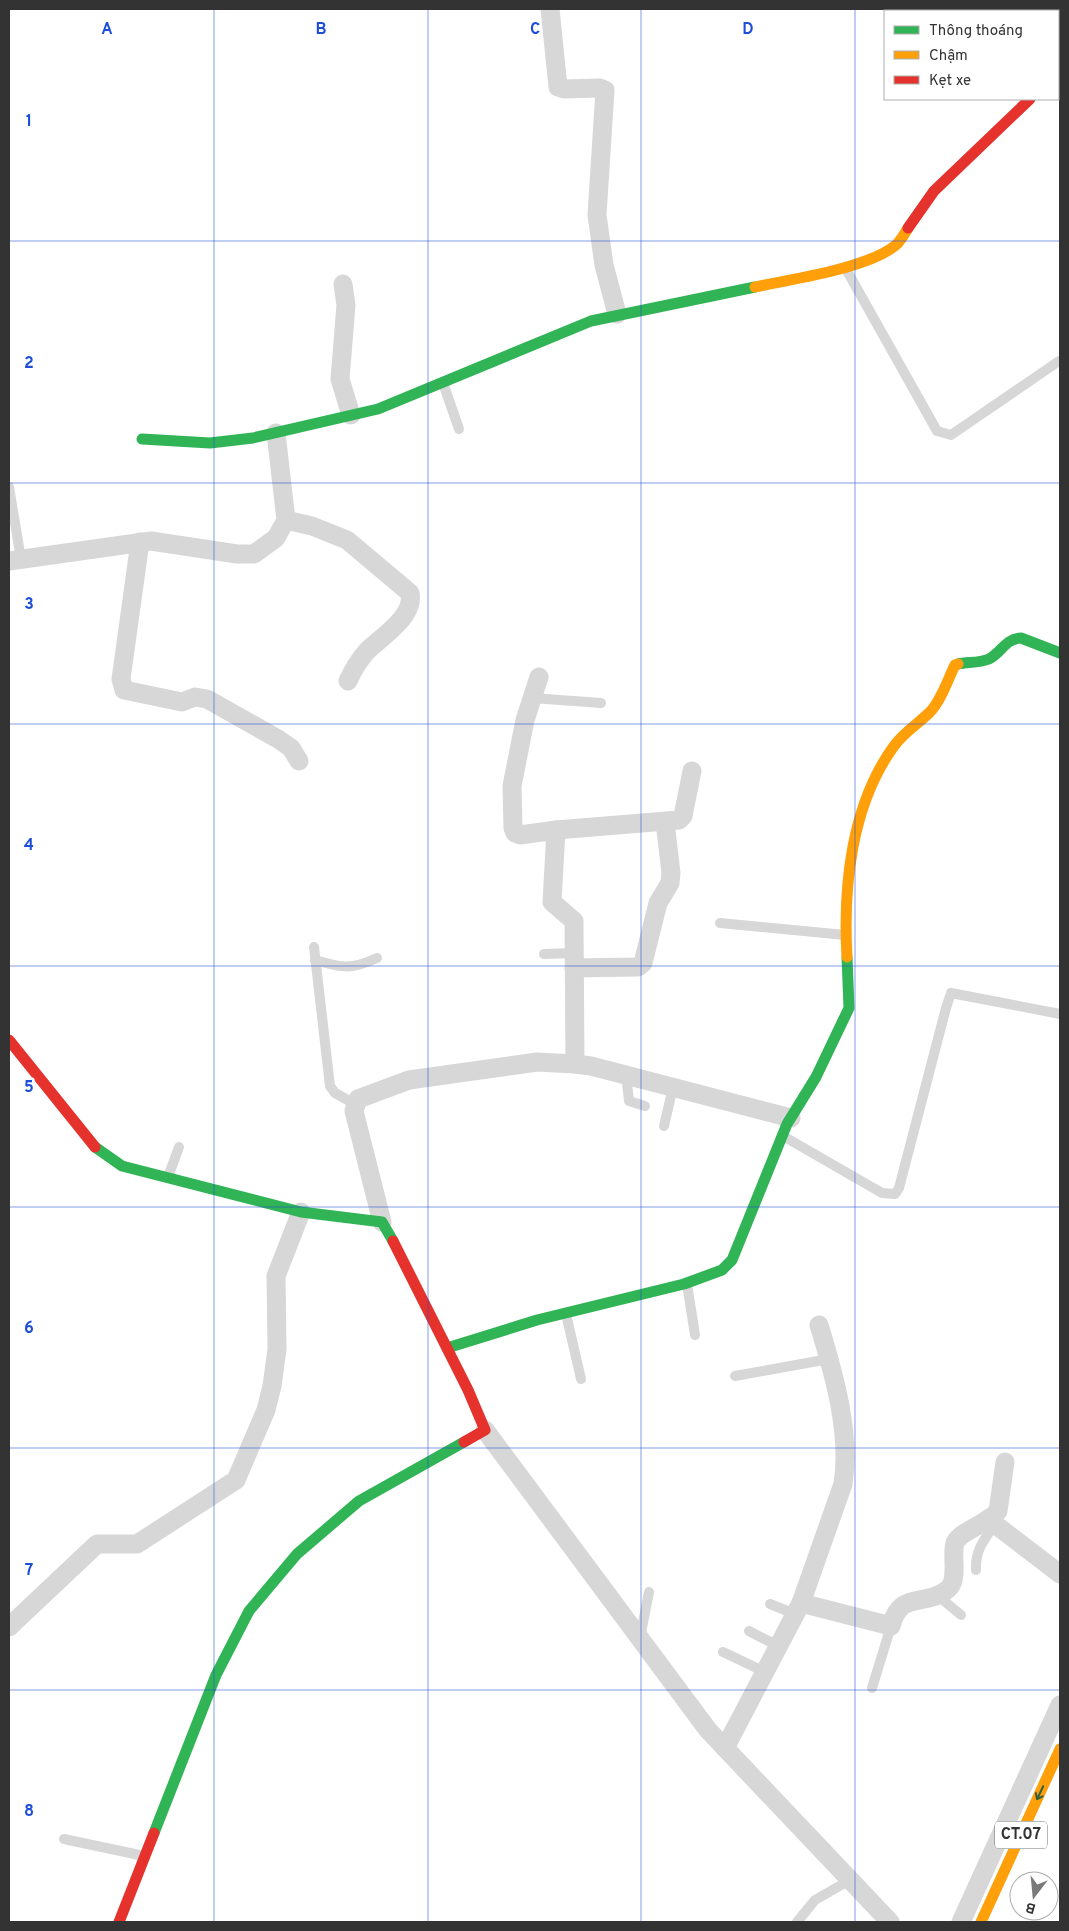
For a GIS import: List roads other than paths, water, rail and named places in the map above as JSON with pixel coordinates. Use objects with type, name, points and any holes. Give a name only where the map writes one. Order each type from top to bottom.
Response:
[{"type":"main road","points":[[142,439],[210,443],[276,433],[378,409],[569,328],[617,314],[845,268],[886,251],[898,243],[934,191],[1029,100]]},
{"type":"main road","points":[[448,1348],[566,1313],[687,1283],[722,1270],[732,1260],[782,1135],[816,1077],[849,1008],[846,935],[850,861],[857,830],[872,785],[893,746],[906,731],[931,712],[952,668],[963,662],[990,659],[1007,641],[1014,637],[1060,653]]},
{"type":"main road","points":[[9,1040],[22,1059],[102,1154],[122,1166],[301,1212],[382,1222],[448,1348],[485,1430],[359,1501],[297,1554],[249,1611],[216,1675],[119,1922]]},
{"type":"main road","name":"CT.07","points":[[981,1922],[1060,1749]]},
{"type":"street","points":[[550,9],[558,87],[564,89],[600,88],[605,90],[598,215],[604,265],[617,314]]},
{"type":"street","points":[[343,284],[346,305],[340,379],[350,415]]},
{"type":"street","points":[[15,560],[140,542],[167,542],[237,554],[254,554],[276,538],[286,520],[276,433]]},
{"type":"street","points":[[286,520],[312,526],[347,540],[410,593],[412,600],[404,614],[358,662],[348,681]]},
{"type":"street","points":[[140,542],[121,679],[124,690],[182,702],[195,697],[207,699],[278,738],[291,748],[299,761]]},
{"type":"street","points":[[539,677],[525,720],[512,786],[513,828],[515,833],[520,835],[556,830],[679,820],[684,816],[692,771]]},
{"type":"street","points":[[574,961],[638,967],[643,963],[658,903],[670,883],[671,873],[665,822]]},
{"type":"street","points":[[556,830],[552,902],[574,921],[574,1064]]},
{"type":"street","points":[[382,1222],[354,1111],[355,1104],[358,1099],[409,1080],[537,1062],[574,1064],[626,1074],[791,1118]]},
{"type":"street","points":[[9,1627],[97,1544],[137,1544],[236,1480],[266,1410],[272,1386],[277,1349],[276,1276],[301,1212]]},
{"type":"street","points":[[725,1748],[798,1609],[843,1484],[846,1464],[836,1381],[819,1325]]},
{"type":"street","points":[[485,1430],[708,1730],[890,1922]]},
{"type":"street","points":[[798,1609],[890,1626],[894,1612],[901,1605],[937,1595],[951,1586],[956,1542],[960,1537],[992,1522],[998,1511],[1005,1462]]},
{"type":"street","points":[[992,1522],[1060,1574]]},
{"type":"street","points":[[961,1922],[1060,1704]]},
{"type":"lane","points":[[845,268],[937,431],[944,435],[951,435],[1059,361]]},
{"type":"lane","points":[[443,383],[459,429]]},
{"type":"lane","points":[[9,487],[15,560]]},
{"type":"lane","points":[[532,698],[601,704]]},
{"type":"lane","points":[[720,923],[846,935]]},
{"type":"lane","points":[[314,948],[330,1086],[335,1093],[355,1104]]},
{"type":"lane","points":[[544,954],[574,961]]},
{"type":"lane","points":[[315,960],[338,967],[357,967],[377,958]]},
{"type":"lane","points":[[782,1135],[882,1193],[895,1194],[899,1188],[951,993],[1060,1014]]},
{"type":"lane","points":[[626,1074],[629,1101],[645,1106]]},
{"type":"lane","points":[[664,1126],[673,1087]]},
{"type":"lane","points":[[168,1178],[179,1147]]},
{"type":"lane","points":[[687,1283],[695,1335]]},
{"type":"lane","points":[[566,1313],[581,1380]]},
{"type":"lane","points":[[735,1376],[829,1359]]},
{"type":"lane","points":[[976,1570],[976,1556],[992,1522]]},
{"type":"lane","points":[[640,1639],[649,1592]]},
{"type":"lane","points":[[937,1595],[960,1615]]},
{"type":"lane","points":[[770,1604],[798,1609]]},
{"type":"lane","points":[[872,1688],[890,1626]]},
{"type":"lane","points":[[749,1631],[778,1646]]},
{"type":"lane","points":[[723,1652],[765,1672]]},
{"type":"lane","points":[[64,1839],[145,1856]]},
{"type":"lane","points":[[797,1922],[815,1900],[850,1880]]}]
